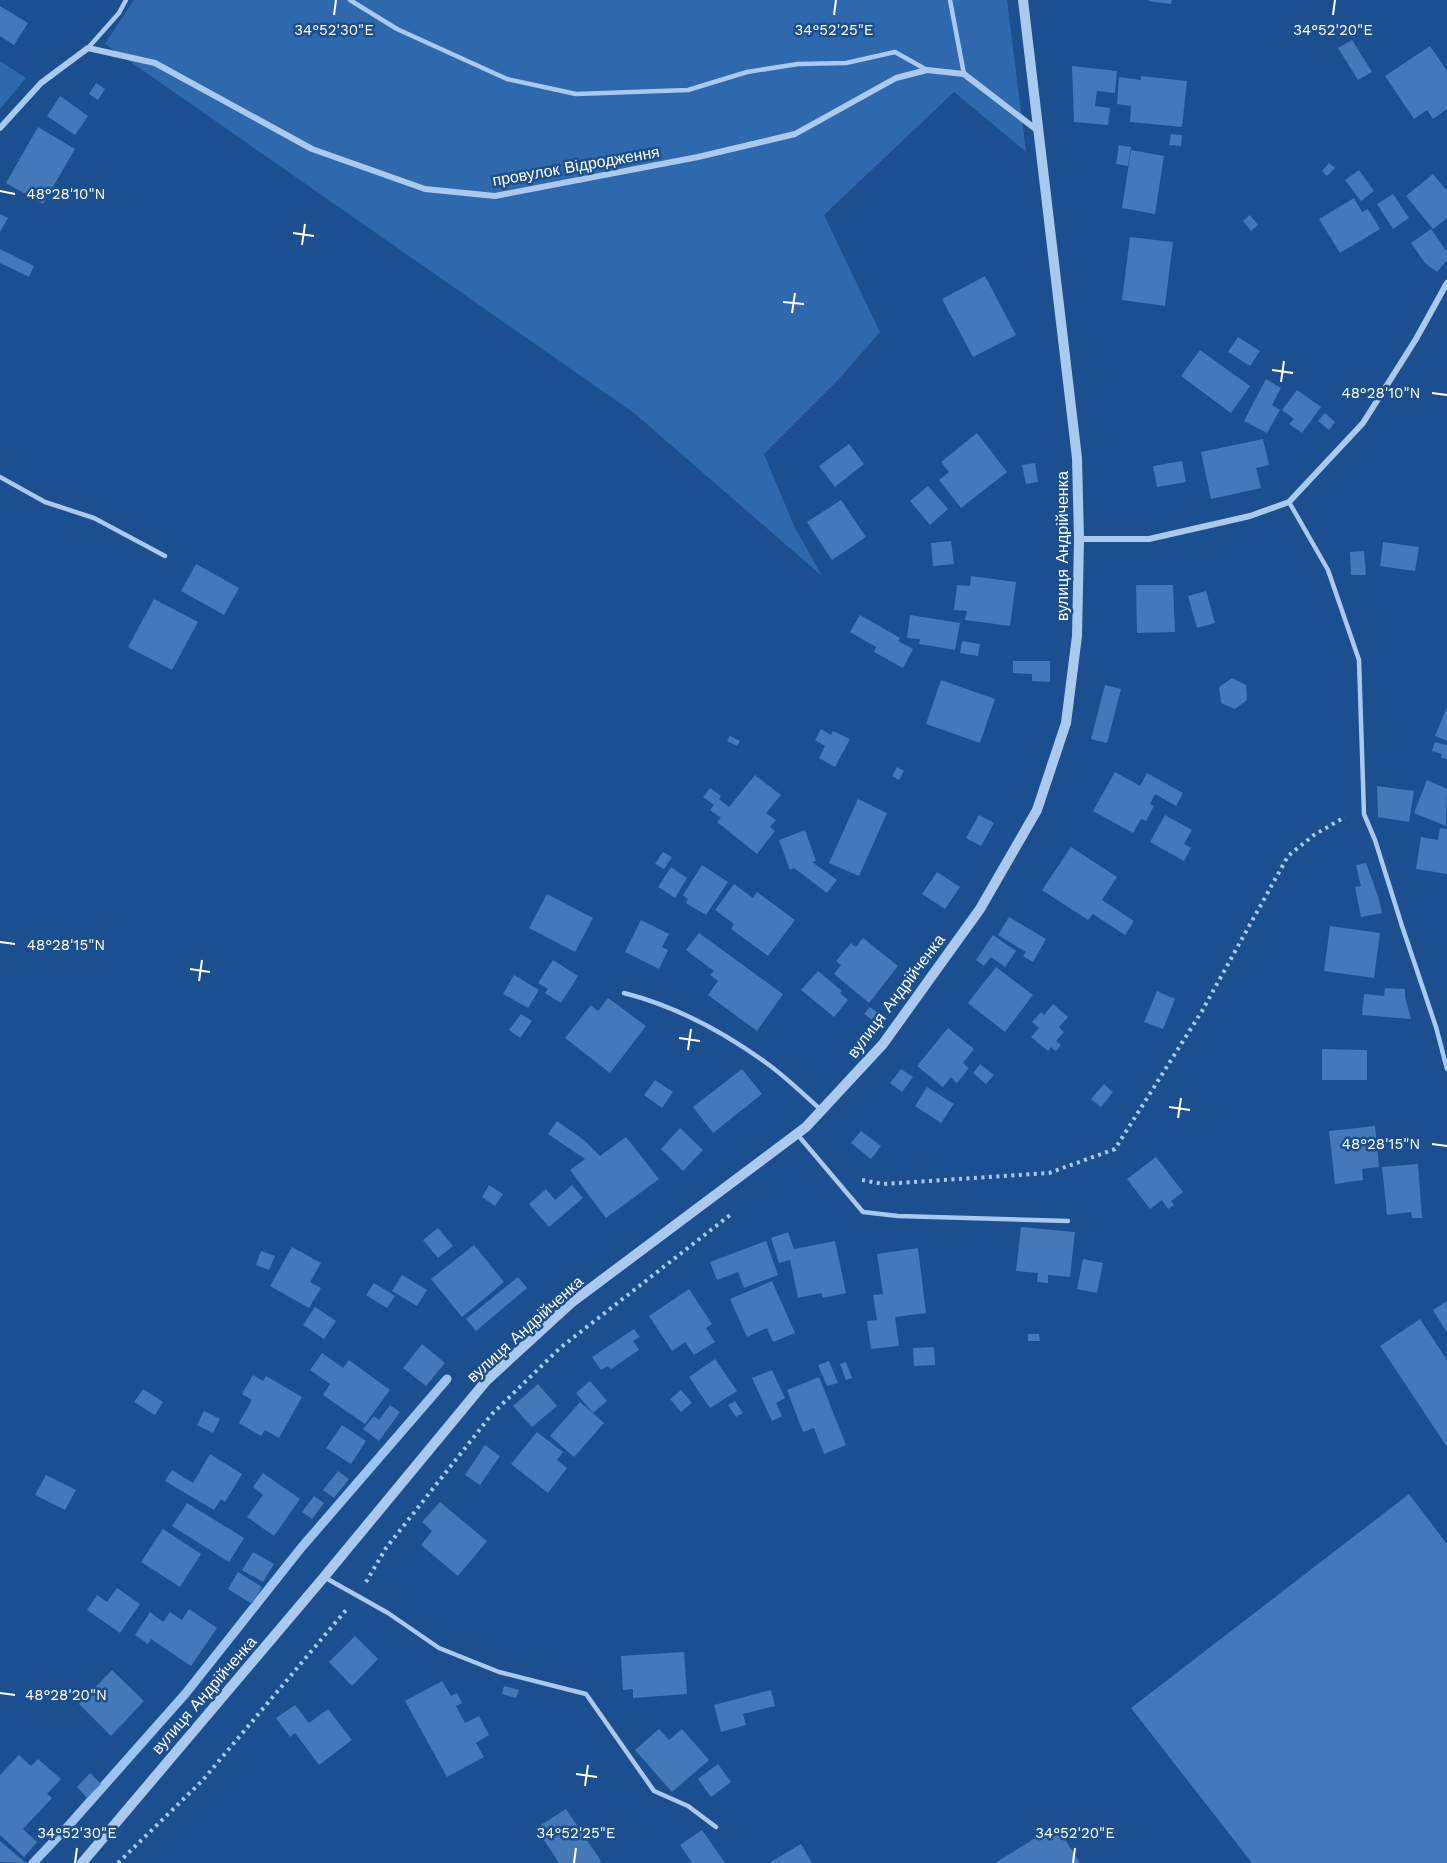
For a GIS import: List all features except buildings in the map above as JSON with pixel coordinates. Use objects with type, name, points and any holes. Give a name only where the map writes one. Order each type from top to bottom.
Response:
[{"type":"street","name":"вулиця Андрійченка","points":[[81,1863],[324,1577],[486,1381],[571,1304],[797,1134],[883,1044],[980,909],[1037,810],[1066,723],[1077,636],[1079,539],[1077,458],[1023,0]]},
{"type":"street","name":"провулок Відродження","points":[[88,48],[155,63],[312,149],[425,189],[495,196],[698,158],[795,134],[896,78],[927,70],[964,74]]},
{"type":"street","points":[[0,128],[41,83],[88,48]]},
{"type":"street","points":[[964,74],[1038,131]]},
{"type":"street","points":[[1079,539],[1149,539],[1250,516],[1289,502],[1363,423],[1416,339],[1447,283]]},
{"type":"lane","points":[[88,48],[119,13],[126,0]]},
{"type":"lane","points":[[350,0],[397,29],[507,79],[576,94],[688,90],[747,72],[798,64],[846,63],[895,52],[927,70]]},
{"type":"lane","points":[[950,0],[964,74]]},
{"type":"lane","points":[[0,477],[45,502],[94,518],[165,556]]},
{"type":"lane","points":[[1289,502],[1328,570],[1359,660],[1364,814],[1375,840],[1436,1027],[1447,1069]]},
{"type":"lane","points":[[624,993],[686,1015],[724,1034],[767,1063],[821,1110]]},
{"type":"lane","points":[[797,1134],[863,1212],[898,1216],[1068,1221]]},
{"type":"lane","points":[[324,1577],[388,1613],[439,1648],[499,1672],[586,1694],[654,1791],[688,1806],[716,1827]]},
{"type":"path","points":[[833,1176],[883,1184],[1050,1173],[1115,1149],[1202,1011],[1288,856],[1314,835],[1347,816],[1364,814]]},
{"type":"shaded area","points":[[134,0],[1007,0],[1026,152],[954,92],[824,215],[880,332],[839,379],[764,454],[794,526],[822,576],[634,413],[105,44]]},
{"type":"shaded area","points":[[0,61],[26,78],[0,109]]},
{"type":"waterway","points":[[33,1863],[186,1693],[301,1548],[447,1379]]}]
